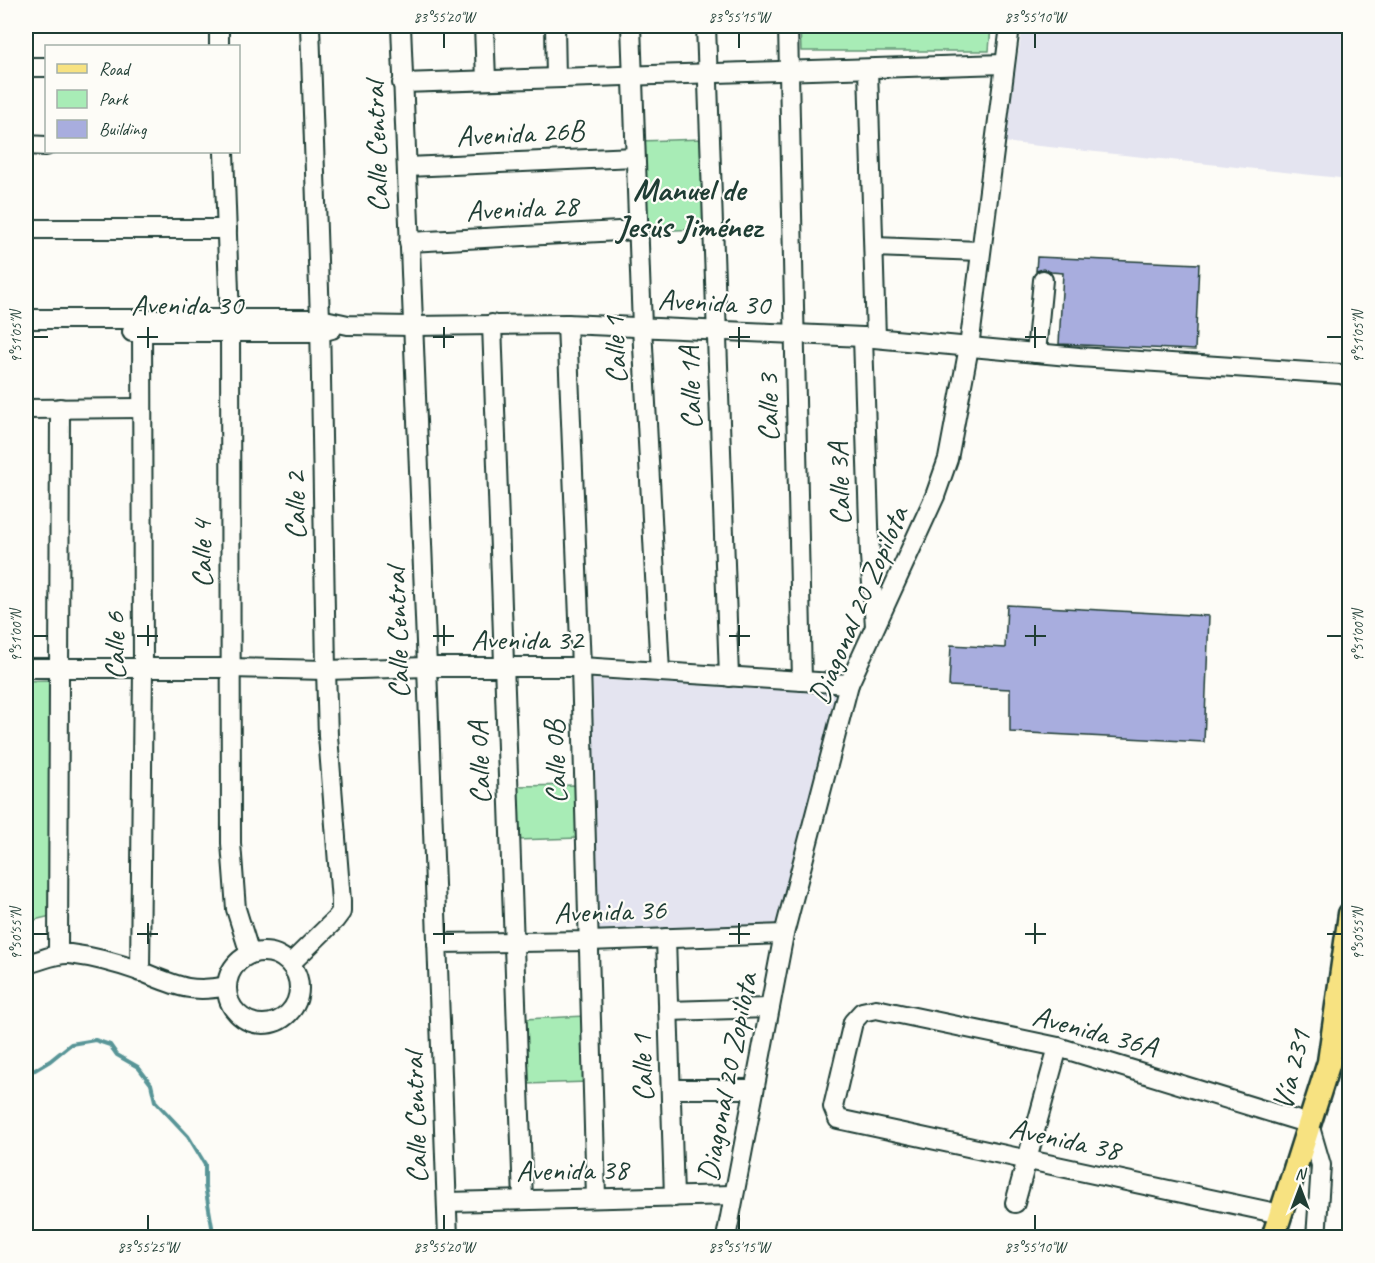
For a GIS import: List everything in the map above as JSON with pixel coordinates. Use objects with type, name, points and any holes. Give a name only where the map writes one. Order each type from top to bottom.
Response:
[{"type":"main road","name":"Vía 231","points":[[1273,1238],[1329,1062],[1350,914]]},
{"type":"street","points":[[219,26],[219,45]]},
{"type":"street","name":"Calle 2","points":[[290,964],[335,920],[340,912],[341,901],[328,736],[321,326],[310,26]]},
{"type":"street","name":"Calle Central","points":[[401,26],[448,1238]]},
{"type":"street","points":[[484,26],[486,80]]},
{"type":"street","points":[[555,26],[556,78]]},
{"type":"street","name":"Calle 1","points":[[631,26],[642,327],[660,672]]},
{"type":"street","name":"Calle 1A","points":[[706,26],[729,676]]},
{"type":"street","name":"Calle 3","points":[[788,26],[802,681]]},
{"type":"street","name":"Diagonal 20 Zopilota","points":[[726,1238],[784,934],[849,684],[935,496],[948,459],[969,347],[1010,26]]},
{"type":"street","points":[[402,83],[1004,64]]},
{"type":"street","points":[[26,67],[45,67]]},
{"type":"street","name":"Calle 3A","points":[[868,69],[874,247],[870,337],[870,556],[875,629]]},
{"type":"street","points":[[26,146],[45,146]]},
{"type":"street","name":"Calle 4","points":[[224,153],[230,326],[229,668],[233,884],[236,909],[250,954]]},
{"type":"street","name":"Avenida 26B","points":[[407,167],[635,157]]},
{"type":"street","points":[[26,229],[227,229]]},
{"type":"street","name":"Avenida 28","points":[[409,242],[638,230]]},
{"type":"street","points":[[874,247],[980,251]]},
{"type":"street","points":[[1036,353],[1042,280]]},
{"type":"street","name":"Avenida 30","points":[[26,319],[142,326]]},
{"type":"street","name":"Calle 0A","points":[[492,324],[523,1200]]},
{"type":"street","name":"Avenida 30","points":[[26,331],[142,326],[567,324],[870,337],[1036,353],[1341,374],[1350,377]]},
{"type":"street","name":"Calle 0B","points":[[567,324],[581,667],[596,1198]]},
{"type":"street","name":"Calle 6","points":[[140,972],[143,668],[142,326]]},
{"type":"street","points":[[58,954],[60,408]]},
{"type":"street","points":[[26,409],[142,408]]},
{"type":"street","name":"Avenida 32","points":[[26,668],[326,670],[427,667],[581,667],[849,684]]},
{"type":"street","name":"Avenida 36","points":[[437,944],[784,934]]},
{"type":"street","name":"Calle 1","points":[[666,938],[674,1197]]},
{"type":"street","points":[[260,952],[282,957],[290,964],[299,986],[293,1008],[285,1016],[274,1022],[263,1023],[241,1016],[233,1008],[228,997],[227,986],[230,972],[238,962],[250,954],[260,952]]},
{"type":"street","points":[[26,964],[58,954],[92,958],[191,989],[207,990],[227,986]]},
{"type":"street","points":[[668,1011],[769,1008]]},
{"type":"street","name":"Avenida 36A","points":[[837,1119],[833,1107],[853,1022],[862,1012],[876,1009],[1058,1047],[1309,1124]]},
{"type":"street","points":[[1015,1203],[1058,1047]]},
{"type":"street","points":[[671,1089],[754,1089]]},
{"type":"street","name":"Avenida 38","points":[[837,1119],[1280,1214]]},
{"type":"street","points":[[1309,1124],[1321,1165],[1316,1238]]},
{"type":"street","name":"Avenida 38","points":[[447,1202],[733,1195]]},
{"type":"shaded area","points":[[1023,26],[1349,26],[1349,179],[1003,142]]},
{"type":"shaded area","points":[[591,679],[836,693],[777,924],[598,932]]},
{"type":"green space","points":[[800,26],[991,26],[989,51],[801,51]]},
{"type":"green space","points":[[703,139],[706,229],[642,231],[639,141]]},
{"type":"green space","points":[[50,680],[51,916],[26,922],[26,681]]},
{"type":"green space","points":[[578,785],[579,838],[516,840],[515,786]]},
{"type":"green space","points":[[585,1016],[588,1082],[526,1084],[524,1019]]},
{"type":"building","points":[[1037,257],[1199,264],[1195,350],[1059,344],[1063,273],[1043,269],[1036,271]]},
{"type":"building","points":[[1007,605],[1209,616],[1204,742],[1010,732],[1010,689],[949,686],[951,645],[1005,648]]},
{"type":"waterway","points":[[26,1072],[35,1070],[50,1061],[71,1044],[95,1040],[110,1045],[117,1055],[138,1067],[151,1084],[155,1101],[188,1136],[205,1164],[205,1186],[214,1238]]},
{"type":"district","name":"Manuel de Jesús Jiménez","points":[[689,208]]}]
